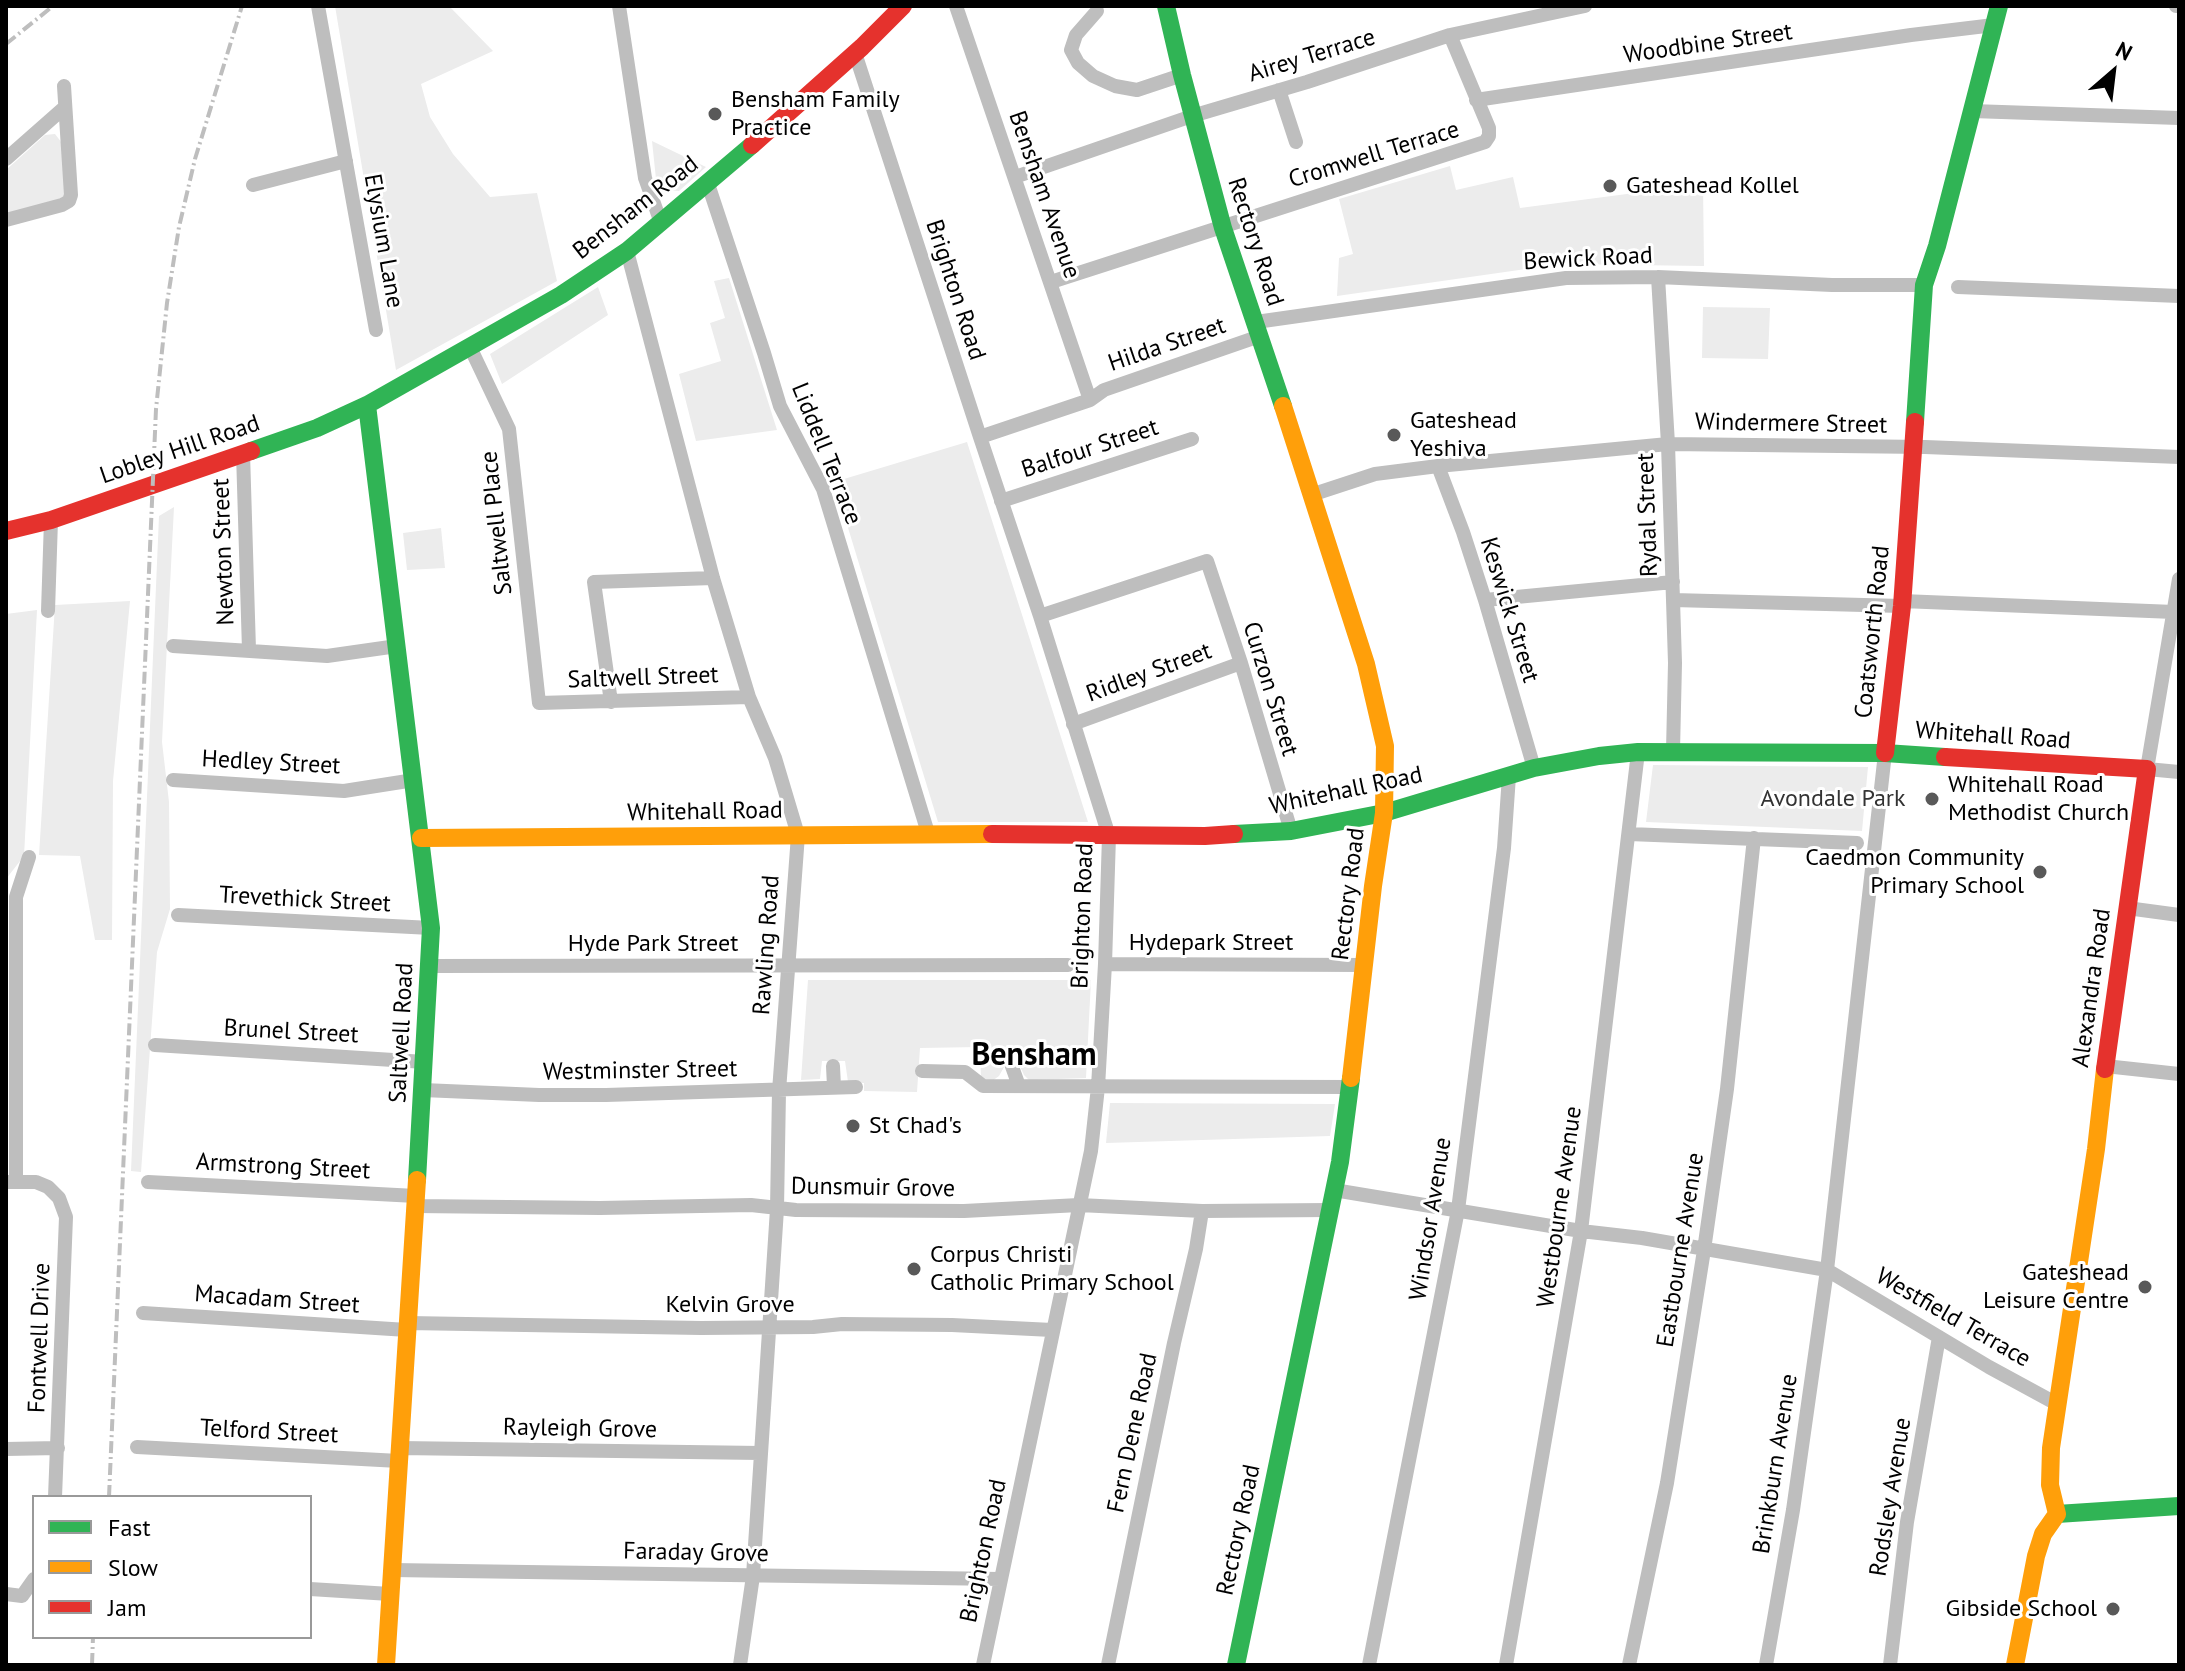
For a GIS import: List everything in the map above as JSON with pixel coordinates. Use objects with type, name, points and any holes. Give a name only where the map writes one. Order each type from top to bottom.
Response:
[{"type":"street","name":"Elysium Lane","points":[[318,6],[376,330]]},
{"type":"street","points":[[619,6],[645,178],[661,223]]},
{"type":"street","name":"Bensham Road","points":[[367,405],[561,295],[627,251],[708,184],[903,6]]},
{"type":"street","name":"Bensham Avenue","points":[[956,6],[1090,400]]},
{"type":"street","name":"Rectory Road","points":[[1166,6],[1223,228],[1366,664],[1385,746],[1384,813],[1334,1190],[1236,1665]]},
{"type":"street","name":"Airey Terrace","points":[[1015,177],[1192,116],[1519,12],[1585,6]]},
{"type":"street","name":"Coatsworth Road","points":[[1827,1270],[1902,604],[1924,285],[1937,246],[1999,6]]},
{"type":"street","points":[[1097,11],[1076,35],[1071,50],[1078,63],[1093,76],[1115,86],[1137,90],[1182,75]]},
{"type":"street","name":"Woodbine Street","points":[[1476,100],[1994,25]]},
{"type":"street","points":[[1450,35],[1476,100]]},
{"type":"street","name":"Brighton Road","points":[[855,53],[1109,836],[1098,1087],[1091,1151],[983,1665]]},
{"type":"street","points":[[6,220],[69,201],[64,86]]},
{"type":"street","points":[[1279,90],[1296,142]]},
{"type":"street","name":"Cromwell Terrace","points":[[1051,282],[1478,146],[1489,136],[1489,128],[1476,100]]},
{"type":"street","points":[[6,159],[65,107]]},
{"type":"street","points":[[1972,111],[2179,118]]},
{"type":"street","name":"Elysium Lane","points":[[253,185],[346,161]]},
{"type":"street","name":"Liddell Terrace","points":[[708,184],[780,406],[823,489],[928,833]]},
{"type":"street","name":"Rawling Road","points":[[627,251],[713,578],[749,697],[775,758],[798,835],[779,1091],[777,1209],[753,1576],[740,1665]]},
{"type":"street","name":"Bewick Road","points":[[1258,329],[1566,278],[1658,277],[1832,285],[1924,285]]},
{"type":"street","name":"Rydal Street","points":[[1658,277],[1673,582],[1673,751]]},
{"type":"street","points":[[1958,287],[2179,296]]},
{"type":"street","name":"Hilda Street","points":[[980,437],[1090,400],[1104,390],[1258,329]]},
{"type":"street","name":"Saltwell Place","points":[[470,347],[509,429],[539,703]]},
{"type":"street","name":"Lobley Hill Road","points":[[6,531],[51,520],[185,476],[317,428],[367,405]]},
{"type":"street","name":"Saltwell Road","points":[[367,405],[431,928],[386,1665]]},
{"type":"street","name":"Balfour Street","points":[[1001,501],[1192,439]]},
{"type":"street","name":"Windermere Street","points":[[1311,495],[1375,474],[1668,444],[1925,447],[2179,457]]},
{"type":"street","name":"Newton Street","points":[[243,453],[249,650]]},
{"type":"street","name":"Keswick Street","points":[[1438,466],[1485,600],[1534,768]]},
{"type":"street","points":[[48,611],[51,520]]},
{"type":"street","name":"Curzon Street","points":[[1040,616],[1207,561],[1291,831]]},
{"type":"street","points":[[611,702],[594,582],[713,578]]},
{"type":"street","name":"Alexandra Road","points":[[2057,1514],[2050,1485],[2051,1448],[2096,1149],[2147,769],[2173,646],[2179,579]]},
{"type":"street","points":[[1485,600],[1673,582]]},
{"type":"street","points":[[1673,600],[2174,612]]},
{"type":"street","points":[[173,646],[327,656],[397,646]]},
{"type":"street","name":"Ridley Street","points":[[1073,724],[1241,663]]},
{"type":"street","name":"Saltwell Street","points":[[539,703],[749,697]]},
{"type":"street","name":"Whitehall Road","points":[[421,838],[928,833],[1205,836],[1291,831],[1384,813],[1534,768],[1638,752],[1885,753],[2179,772]]},
{"type":"street","name":"Westbourne Avenue","points":[[1506,1665],[1581,1231],[1638,752]]},
{"type":"street","name":"Windsor Avenue","points":[[1369,1665],[1458,1210],[1504,848],[1509,776]]},
{"type":"street","name":"Hedley Street","points":[[173,780],[344,791],[414,780]]},
{"type":"street","points":[[1629,834],[1857,843]]},
{"type":"street","name":"Eastbourne Avenue","points":[[1629,1665],[1667,1483],[1704,1250],[1727,1089],[1754,838]]},
{"type":"street","points":[[11,1182],[11,898],[29,857]]},
{"type":"street","points":[[2127,908],[2179,915]]},
{"type":"street","name":"Trevethick Street","points":[[178,915],[431,928]]},
{"type":"street","name":"Hydepark Street","points":[[1105,964],[1364,965]]},
{"type":"street","name":"Hyde Park Street","points":[[430,966],[1068,965]]},
{"type":"street","name":"Brunel Street","points":[[155,1045],[425,1062]]},
{"type":"street","points":[[1010,1061],[1019,1086]]},
{"type":"street","points":[[833,1066],[834,1087]]},
{"type":"street","points":[[2105,1066],[2179,1074]]},
{"type":"street","points":[[922,1071],[965,1072],[983,1086],[1350,1087]]},
{"type":"street","name":"Westminster Street","points":[[423,1090],[593,1095],[856,1087]]},
{"type":"street","name":"Fontwell Drive","points":[[11,1182],[36,1182],[48,1187],[59,1198],[66,1217],[55,1495]]},
{"type":"street","name":"Armstrong Street","points":[[148,1182],[416,1201]]},
{"type":"street","points":[[1334,1190],[1827,1270]]},
{"type":"street","name":"Dunsmuir Grove","points":[[416,1201],[600,1208],[751,1205],[777,1209],[964,1211],[1079,1205],[1202,1211],[1329,1210]]},
{"type":"street","name":"Fern Dene Road","points":[[1108,1665],[1202,1211]]},
{"type":"street","name":"Westfield Terrace","points":[[1827,1270],[2057,1404]]},
{"type":"street","name":"Brinkburn Avenue","points":[[1766,1665],[1793,1510],[1827,1270]]},
{"type":"street","name":"Macadam Street","points":[[143,1313],[408,1327]]},
{"type":"street","name":"Kelvin Grove","points":[[408,1327],[769,1328],[842,1324],[1052,1330]]},
{"type":"street","name":"Rodsley Avenue","points":[[1890,1665],[1907,1521],[1939,1337]]},
{"type":"street","name":"Telford Street","points":[[137,1447],[399,1454]]},
{"type":"street","points":[[6,1449],[58,1448]]},
{"type":"street","name":"Rayleigh Grove","points":[[399,1454],[760,1453]]},
{"type":"street","points":[[2015,1665],[2036,1556],[2043,1534],[2057,1514],[2179,1506]]},
{"type":"street","name":"Faraday Grove","points":[[392,1570],[1000,1579]]},
{"type":"street","points":[[6,1594],[22,1596],[32,1582]]},
{"type":"street","points":[[312,1589],[390,1594]]},
{"type":"green space","points":[[335,6],[449,6],[493,51],[421,84],[430,117],[453,154],[490,197],[537,193],[557,281],[396,370]]},
{"type":"green space","points":[[55,134],[62,143],[65,195],[56,201],[6,214],[6,170],[45,135]]},
{"type":"green space","points":[[652,141],[706,167],[679,191],[666,190],[659,186],[656,179]]},
{"type":"green space","points":[[1450,166],[1456,190],[1513,177],[1520,208],[1703,184],[1704,266],[1561,264],[1337,296],[1339,258],[1353,254],[1339,199]]},
{"type":"green space","points":[[729,278],[777,430],[696,441],[679,374],[721,361],[710,323],[725,318],[714,281]]},
{"type":"green space","points":[[598,287],[608,315],[502,384],[490,354]]},
{"type":"green space","points":[[1703,307],[1770,308],[1768,359],[1702,358]]},
{"type":"green space","points":[[967,442],[1088,822],[938,822],[834,482]]},
{"type":"green space","points":[[174,507],[162,742],[169,802],[170,909],[157,952],[141,1172],[131,1171],[159,516]]},
{"type":"green space","points":[[441,528],[445,568],[407,570],[403,533]]},
{"type":"green space","points":[[130,601],[113,781],[112,940],[95,940],[80,856],[39,855],[55,605]]},
{"type":"green space","points":[[37,610],[24,856],[6,879],[6,614]]},
{"type":"green space","name":"Avondale Park","points":[[1653,765],[1868,767],[1862,831],[1646,822]]},
{"type":"green space","points":[[808,980],[1091,980],[1086,1078],[1029,1080],[1014,1053],[1002,1059],[1004,1067],[999,1076],[992,1081],[981,1079],[980,1047],[920,1048],[917,1092],[864,1091],[864,1083],[848,1082],[845,1061],[822,1061],[820,1079],[801,1080]]},
{"type":"green space","points":[[1110,1103],[1335,1104],[1330,1136],[1106,1143]]},
{"type":"railway","points":[[6,44],[53,6]]},
{"type":"railway","points":[[109,1495],[156,409],[179,227],[195,159],[242,6]]},
{"type":"railway","points":[[92,1665],[93,1639]]},
{"type":"traffic: fast","points":[[1166,6],[1223,228],[1283,406]]},
{"type":"traffic: fast","points":[[1915,422],[1924,285],[1937,246],[1999,6]]},
{"type":"traffic: fast","points":[[251,451],[317,428],[367,405],[561,295],[627,251],[752,145]]},
{"type":"traffic: fast","points":[[367,405],[431,928],[417,1180]]},
{"type":"traffic: fast","points":[[1234,834],[1291,831],[1384,813],[1534,768],[1599,756],[1638,752],[1885,753],[1945,757]]},
{"type":"traffic: fast","points":[[1236,1665],[1340,1162],[1351,1078]]},
{"type":"traffic: fast","points":[[2057,1514],[2179,1506]]},
{"type":"traffic: slow","points":[[1283,406],[1366,664],[1385,746],[1384,813],[1351,1078]]},
{"type":"traffic: slow","points":[[421,838],[992,834]]},
{"type":"traffic: slow","points":[[2015,1665],[2036,1556],[2043,1534],[2057,1514],[2050,1485],[2051,1448],[2105,1069]]},
{"type":"traffic: slow","points":[[386,1665],[417,1180]]},
{"type":"traffic: jam","points":[[752,145],[903,6]]},
{"type":"traffic: jam","points":[[1885,753],[1902,606],[1915,422]]},
{"type":"traffic: jam","points":[[6,531],[51,520],[251,451]]},
{"type":"traffic: jam","points":[[1945,757],[2147,769],[2105,1069]]},
{"type":"traffic: jam","points":[[992,834],[1234,834]]},
{"type":"place","name":"Bensham Family Practice","points":[[715,114]]},
{"type":"place","name":"Gateshead Kollel","points":[[1610,186]]},
{"type":"place","name":"Gateshead Yeshiva","points":[[1394,435]]},
{"type":"place","name":"Whitehall Road Methodist Church","points":[[1932,799]]},
{"type":"place","name":"Caedmon Community Primary School","points":[[2040,872]]},
{"type":"place","name":"St Chad's","points":[[853,1126]]},
{"type":"place","name":"Corpus Christi Catholic Primary School","points":[[914,1269]]},
{"type":"place","name":"Gateshead Leisure Centre","points":[[2145,1287]]},
{"type":"place","name":"Gibside School","points":[[2113,1609]]},
{"type":"district","name":"Bensham","points":[[1034,1056]]}]
